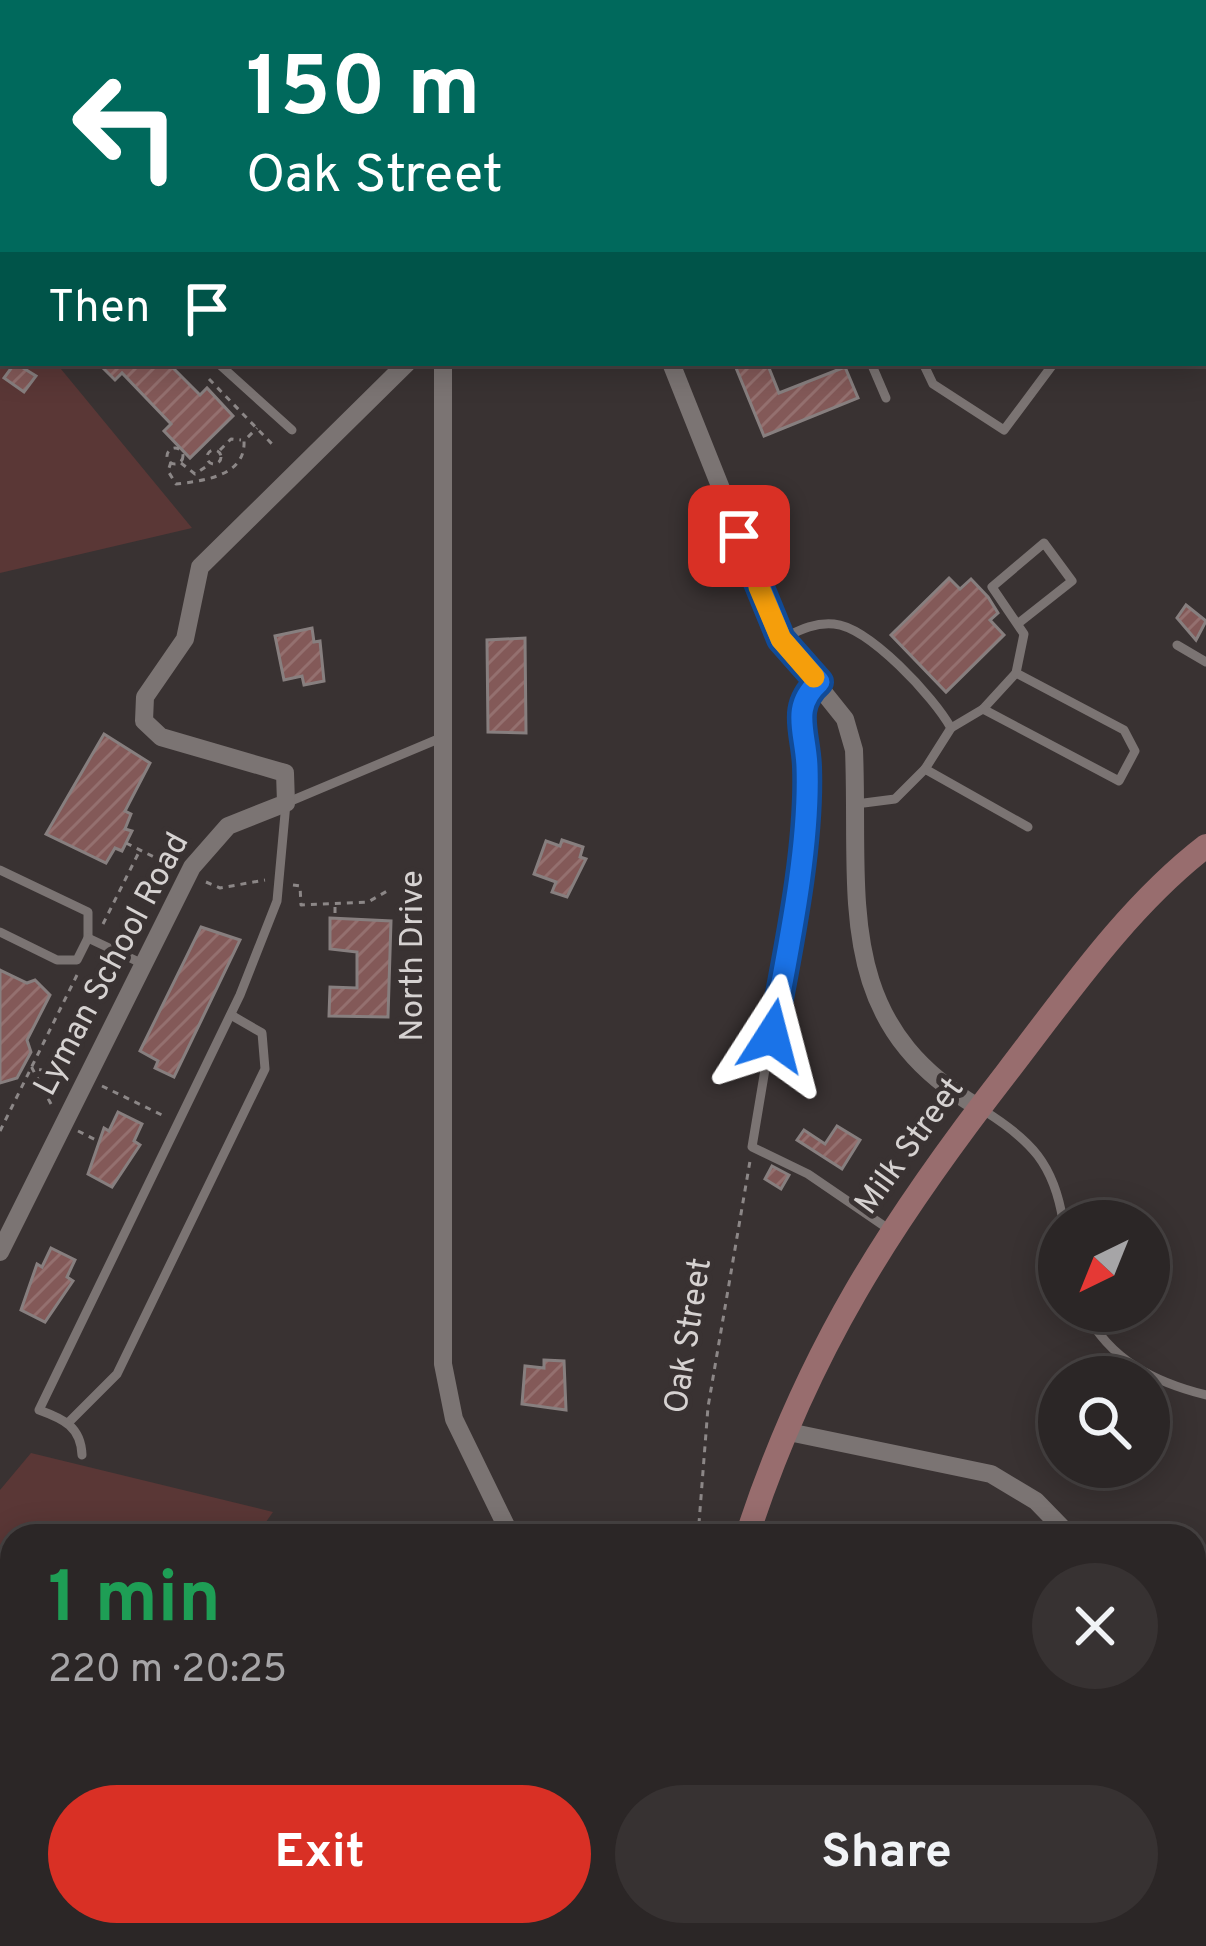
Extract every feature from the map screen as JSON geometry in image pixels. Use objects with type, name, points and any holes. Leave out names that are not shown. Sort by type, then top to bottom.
[{"type":"main road","name":"Milk Street","points":[[751,1524],[784,1431],[832,1325],[890,1230],[978,1107],[1129,921],[1206,846]]},
{"type":"street","points":[[286,803],[286,773],[161,737],[144,721],[145,697],[185,640],[200,567],[404,366]]},
{"type":"street","name":"North Drive","points":[[443,366],[443,1364],[454,1419],[505,1524]]},
{"type":"street","points":[[671,366],[781,639],[845,719],[854,750],[860,944],[874,1001],[908,1055],[978,1107]]},
{"type":"street","name":"Lyman School Road","points":[[0,1252],[8,1217],[188,874],[228,826],[286,803]]},
{"type":"street","points":[[784,1431],[991,1474],[1036,1501],[1058,1524]]},
{"type":"lane","points":[[223,366],[292,430]]},
{"type":"lane","points":[[872,366],[886,398]]},
{"type":"lane","points":[[924,366],[933,384],[1004,430],[1052,366]]},
{"type":"lane","points":[[856,803],[895,799],[925,769],[951,728],[982,709],[1016,673],[1025,646],[1020,622],[992,587],[1044,543],[1072,581],[1020,622]]},
{"type":"lane","points":[[781,639],[812,624],[847,626],[883,652],[951,728]]},
{"type":"lane","points":[[1177,645],[1206,662]]},
{"type":"lane","points":[[982,709],[1119,782],[1135,751],[1124,730],[1016,673]]},
{"type":"lane","points":[[819,682],[801,698],[806,825],[752,1147],[808,1174],[890,1230]]},
{"type":"lane","points":[[82,1455],[81,1439],[69,1422],[40,1410],[232,1015],[277,901],[286,803],[443,737]]},
{"type":"lane","points":[[925,769],[1028,827]]},
{"type":"lane","points":[[0,870],[88,912],[91,940],[77,960],[57,960],[0,932]]},
{"type":"lane","points":[[91,940],[143,964]]},
{"type":"lane","points":[[69,1422],[117,1374],[265,1069],[262,1033],[232,1015]]},
{"type":"lane","points":[[978,1107],[1045,1159],[1060,1200]]},
{"type":"lane","points":[[1098,1332],[1129,1364],[1206,1395]]},
{"type":"path","points":[[209,379],[272,444]]},
{"type":"path","points":[[180,462],[183,454],[176,448],[168,454],[168,471],[176,484],[219,476],[243,459],[244,441],[257,428]]},
{"type":"path","points":[[211,463],[208,453],[219,452],[231,439],[244,441]]},
{"type":"path","points":[[170,462],[180,462],[195,474],[219,461],[219,452]]},
{"type":"path","points":[[126,844],[220,888],[260,879],[300,886],[302,905],[368,902],[389,890]]},
{"type":"path","points":[[0,1131],[91,940],[140,850]]},
{"type":"path","points":[[335,905],[335,918]]},
{"type":"path","name":"Oak Street","points":[[699,1524],[708,1406],[752,1147]]},
{"type":"shaded area","points":[[0,366],[58,366],[192,528],[0,573]]},
{"type":"shaded area","points":[[31,1453],[273,1512],[264,1524],[0,1524],[0,1490]]},
{"type":"building","points":[[13,366],[36,376],[24,392],[4,378]]},
{"type":"building","points":[[101,366],[171,366],[200,395],[207,388],[233,416],[190,458],[164,431],[171,424],[122,373],[115,380]]},
{"type":"building","points":[[735,366],[768,366],[779,393],[845,367],[858,398],[764,436]]},
{"type":"building","points":[[949,578],[960,589],[971,579],[998,613],[990,620],[1004,635],[946,692],[891,635]]},
{"type":"building","points":[[1186,605],[1206,621],[1196,640],[1177,618]]},
{"type":"building","points":[[312,628],[314,642],[320,641],[324,681],[304,685],[302,676],[284,680],[275,636]]},
{"type":"building","points":[[525,638],[526,733],[488,732],[487,640]]},
{"type":"building","points":[[104,734],[150,763],[125,811],[131,814],[125,829],[132,831],[122,851],[115,848],[106,863],[46,834]]},
{"type":"building","points":[[562,840],[583,847],[580,857],[586,859],[567,897],[552,892],[556,882],[534,874],[546,841],[560,846]]},
{"type":"building","points":[[330,918],[391,921],[388,1017],[329,1016],[330,987],[357,988],[357,952],[330,949]]},
{"type":"building","points":[[201,927],[240,940],[174,1077],[155,1068],[158,1061],[140,1051]]},
{"type":"building","points":[[0,970],[27,983],[35,980],[50,995],[27,1040],[31,1052],[17,1078],[0,1083]]},
{"type":"building","points":[[118,1112],[142,1124],[134,1141],[140,1145],[112,1187],[88,1174],[104,1128],[109,1131]]},
{"type":"building","points":[[837,1126],[860,1140],[842,1169],[797,1140],[804,1130],[825,1144]]},
{"type":"building","points":[[772,1166],[789,1175],[781,1189],[765,1179]]},
{"type":"building","points":[[51,1248],[75,1260],[67,1277],[73,1281],[45,1322],[21,1310],[37,1264],[42,1267]]},
{"type":"building","points":[[544,1360],[564,1361],[566,1410],[522,1404],[525,1366],[544,1368]]},
{"type":"slow traffic","points":[[759,587],[781,639],[814,677]]},
{"type":"route","points":[[739,536],[781,639],[819,682],[801,698],[799,713],[806,750],[806,825],[772,1036]]}]
